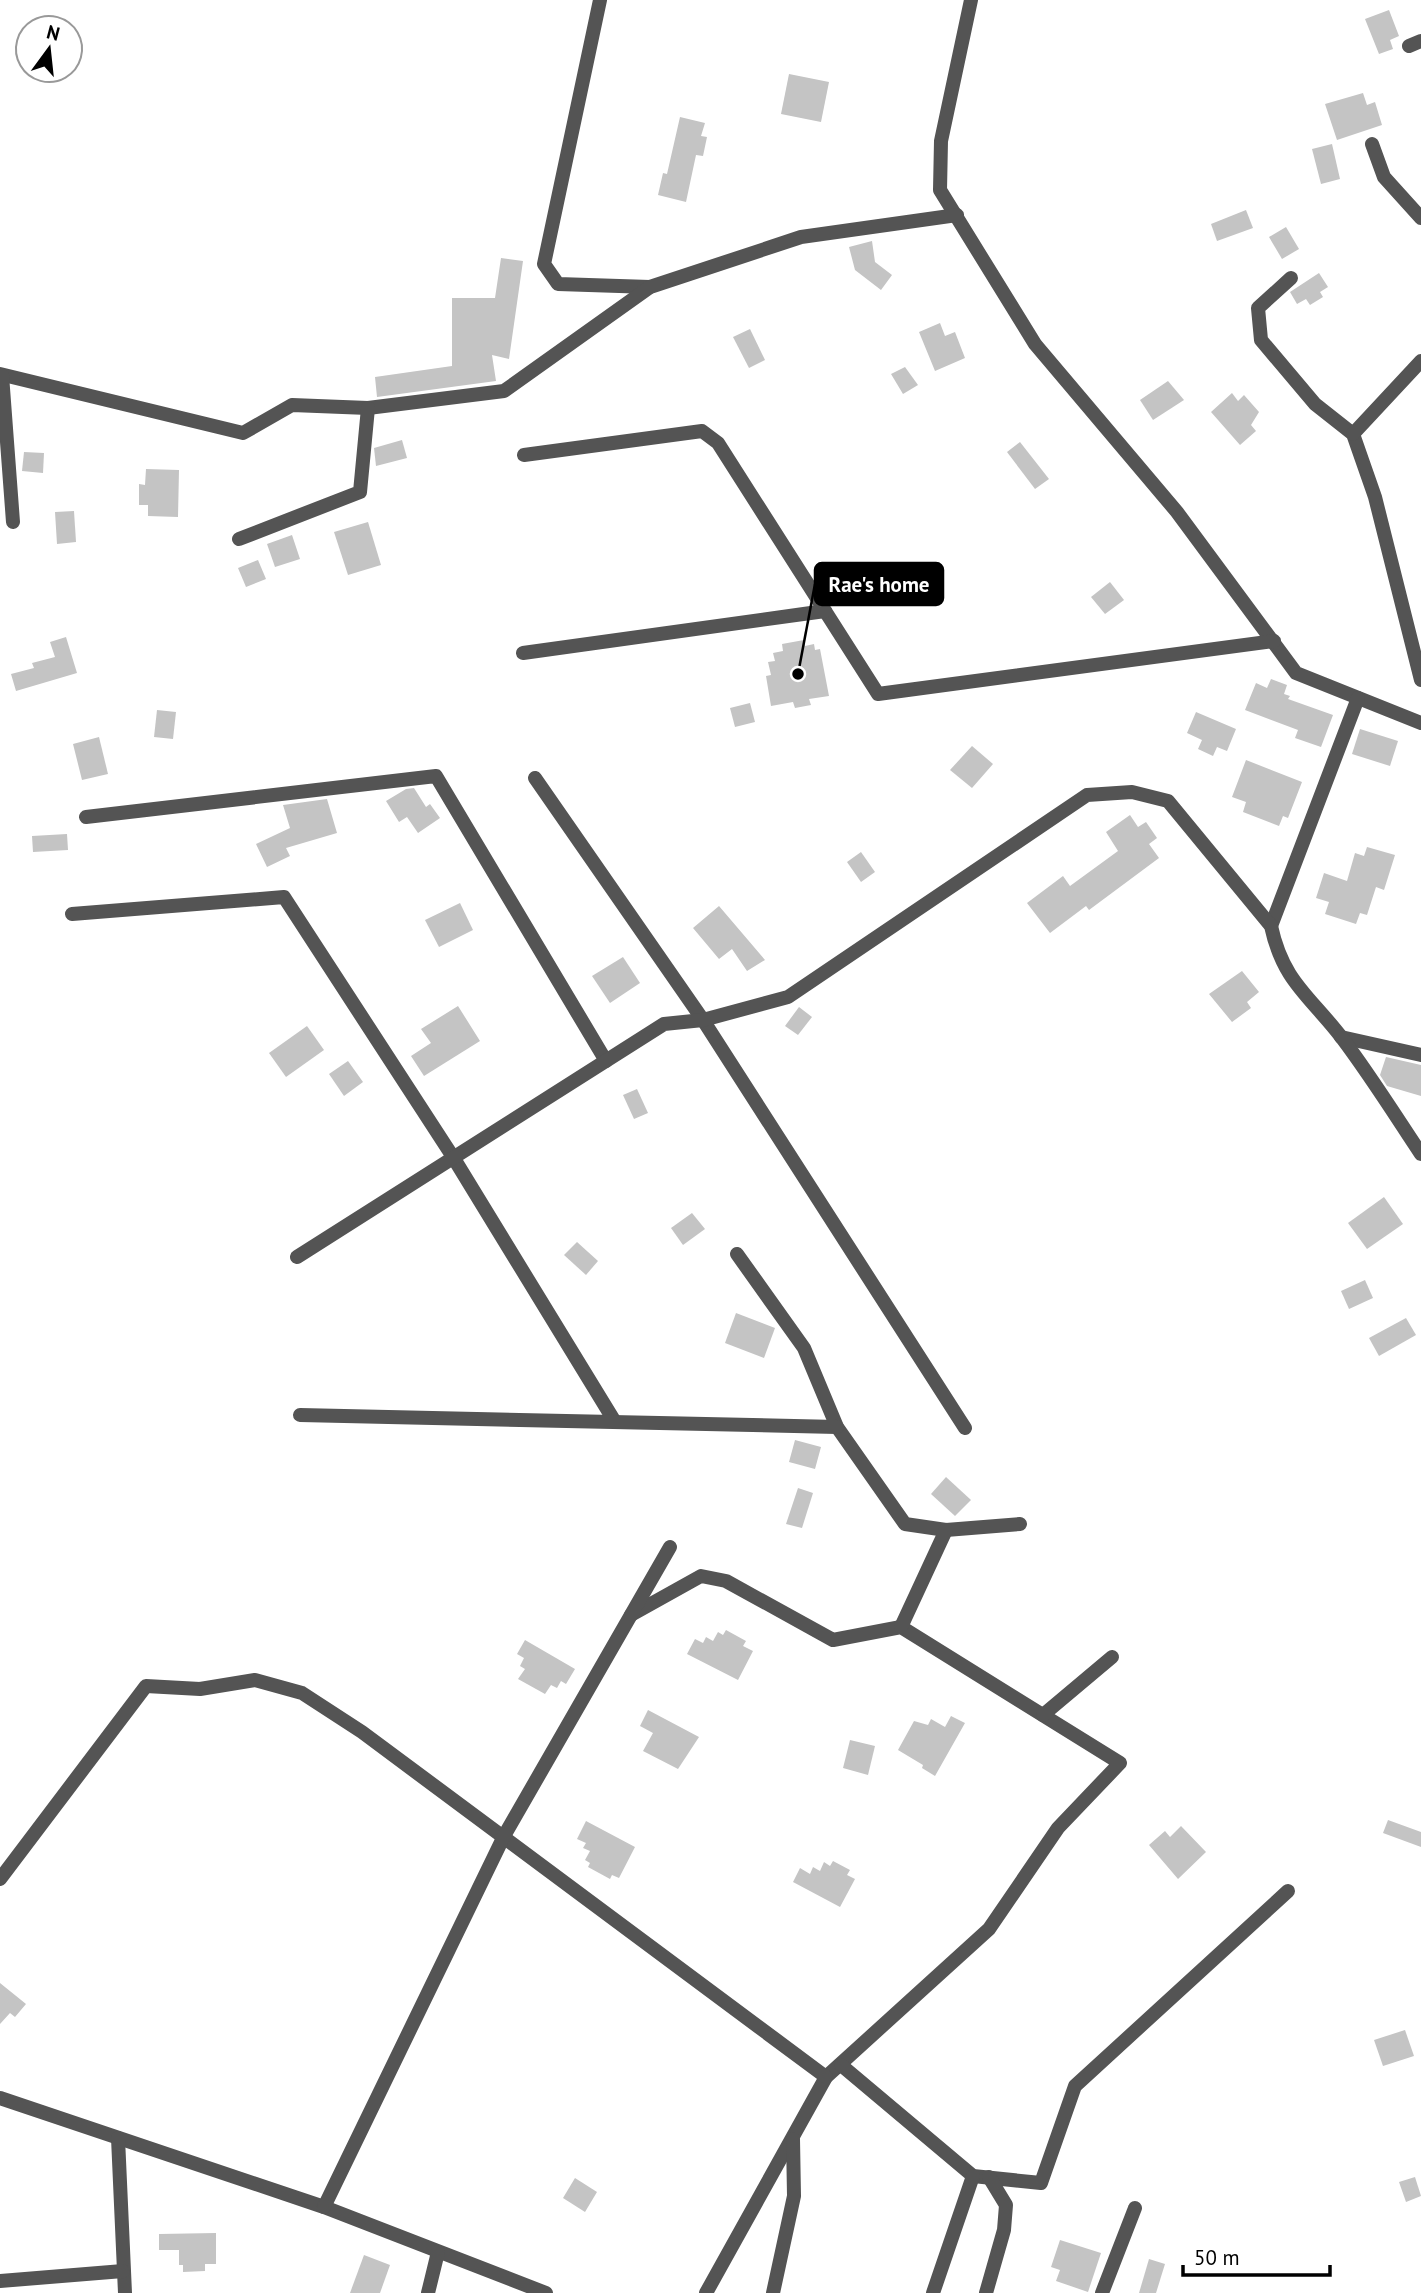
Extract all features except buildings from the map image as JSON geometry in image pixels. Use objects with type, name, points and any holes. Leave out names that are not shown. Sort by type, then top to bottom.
[{"type":"street","points":[[600,0],[544,264],[558,284],[650,286]]},
{"type":"street","points":[[971,0],[941,141],[940,190],[1035,344],[1177,512],[1296,673],[1421,723]]},
{"type":"street","points":[[1372,144],[1384,177],[1421,218]]},
{"type":"street","points":[[13,522],[1,375],[243,433],[292,405],[368,408],[504,391],[650,286],[801,237],[957,215]]},
{"type":"street","points":[[1291,278],[1258,308],[1261,340],[1315,404],[1353,434],[1375,496],[1421,680]]},
{"type":"street","points":[[1353,434],[1421,361]]},
{"type":"street","points":[[239,540],[360,492],[368,408]]},
{"type":"street","points":[[524,455],[702,431],[718,443],[878,694],[1274,641]]},
{"type":"street","points":[[523,653],[825,611]]},
{"type":"street","points":[[1271,926],[1357,698]]},
{"type":"street","points":[[86,817],[436,776],[606,1061]]},
{"type":"street","points":[[535,778],[703,1020],[965,1428]]},
{"type":"street","points":[[297,1257],[664,1024],[703,1020],[788,997],[1087,795],[1132,792],[1168,800],[1271,926],[1276,951],[1296,987],[1341,1037],[1421,1154]]},
{"type":"street","points":[[72,914],[284,897],[453,1157],[615,1422]]},
{"type":"street","points":[[1341,1037],[1421,1055]]},
{"type":"street","points":[[737,1254],[804,1348],[837,1427],[905,1524],[946,1530],[1020,1524]]},
{"type":"street","points":[[300,1415],[837,1427]]},
{"type":"street","points":[[901,1627],[946,1530]]},
{"type":"street","points":[[324,2207],[504,1836],[670,1547]]},
{"type":"street","points":[[631,1615],[701,1576],[726,1581],[833,1640],[901,1627],[1120,1763],[1058,1828],[989,1929],[826,2077],[706,2293]]},
{"type":"street","points":[[1043,1715],[1112,1657]]},
{"type":"street","points":[[0,1879],[146,1686],[200,1689],[256,1680],[302,1693],[362,1732],[826,2077]]},
{"type":"street","points":[[841,2064],[973,2176],[1041,2183],[1075,2086],[1288,1891]]},
{"type":"street","points":[[0,2098],[324,2207],[546,2293]]},
{"type":"street","points":[[773,2293],[794,2196],[793,2136]]},
{"type":"street","points":[[118,2138],[125,2293]]},
{"type":"street","points":[[933,2293],[973,2176]]},
{"type":"street","points":[[986,2293],[1004,2230],[1006,2205],[989,2177]]},
{"type":"street","points":[[1102,2293],[1135,2208],[1133,2213]]},
{"type":"street","points":[[428,2293],[438,2252]]},
{"type":"street","points":[[0,2281],[123,2270]]},
{"type":"place","name":"Rae's home","points":[[798,674]]}]
